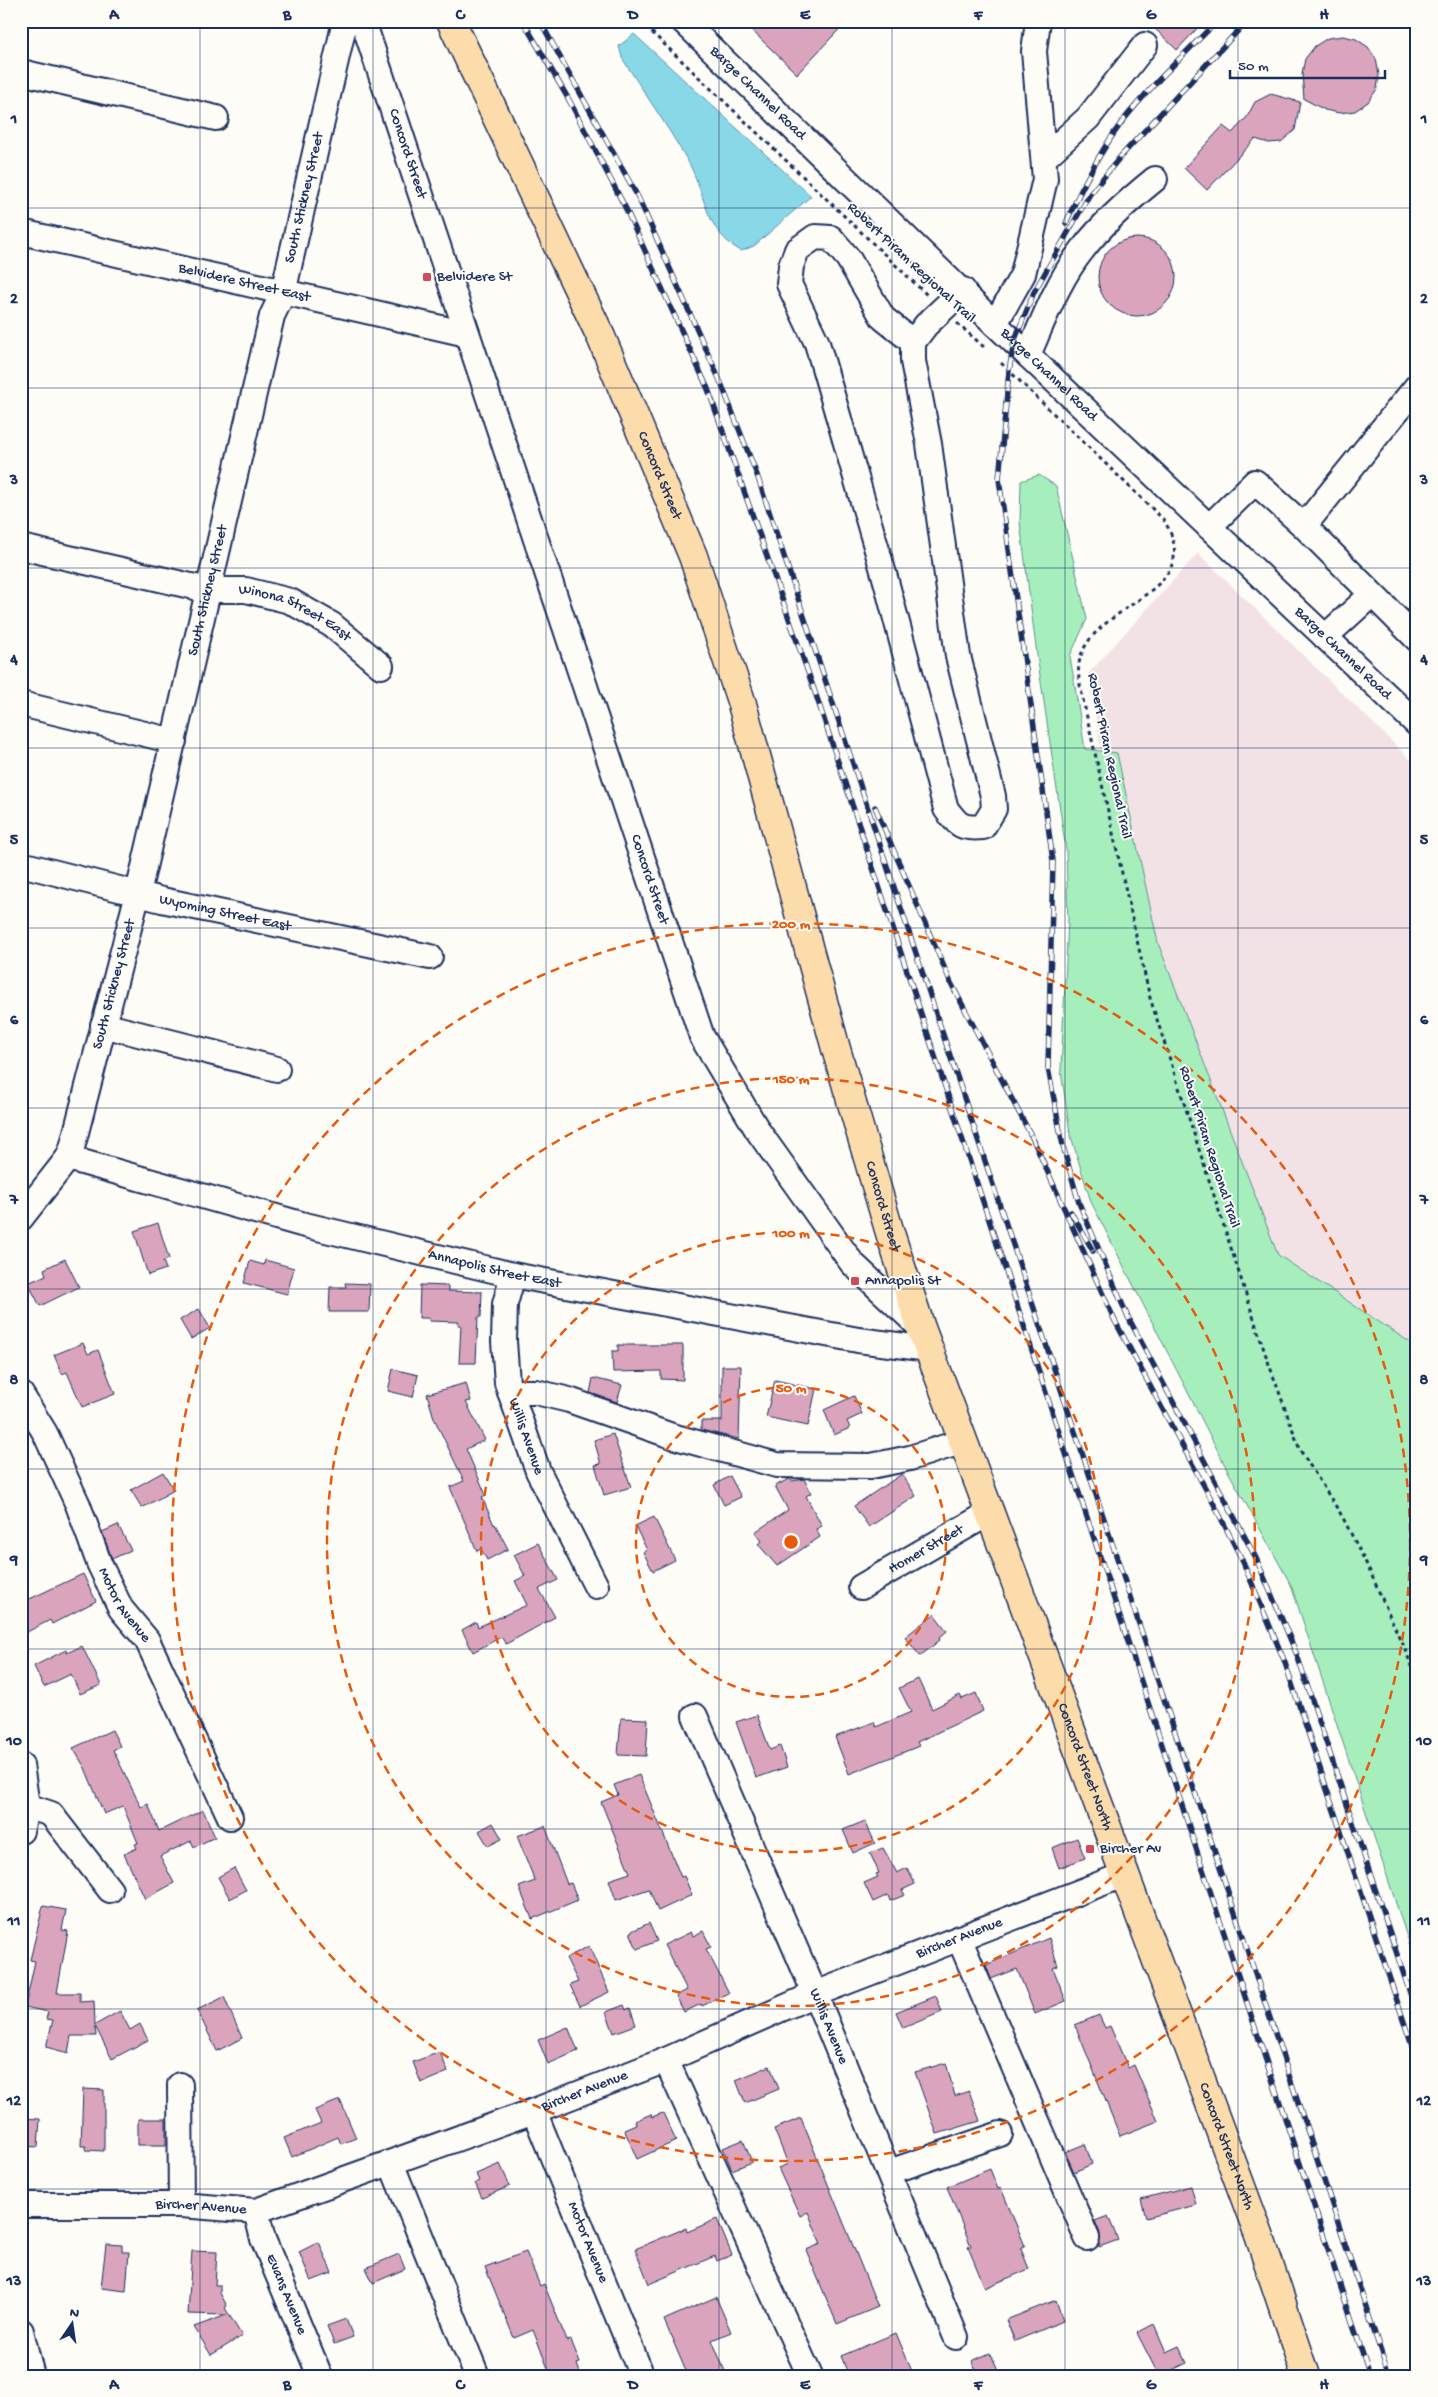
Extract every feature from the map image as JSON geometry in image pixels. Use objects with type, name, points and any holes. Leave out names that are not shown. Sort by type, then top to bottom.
[{"type":"main road","name":"Concord Street","points":[[451,21],[601,337],[693,556],[742,704],[836,1049],[890,1234],[925,1339]]},
{"type":"main road","name":"Concord Street North","points":[[925,1339],[1259,2235],[1306,2376]]},
{"type":"street","name":"South Stickney Street","points":[[68,1158],[138,893],[272,316],[283,293],[345,21]]},
{"type":"street","name":"Concord Street","points":[[363,21],[702,1037],[758,1132],[852,1263],[925,1339]]},
{"type":"street","name":"Barge Channel Road","points":[[683,21],[963,290],[1028,356],[1417,724]]},
{"type":"street","points":[[995,324],[1023,274],[1045,179],[1034,51],[1038,21]]},
{"type":"street","points":[[1044,158],[1088,118],[1145,45]]},
{"type":"street","points":[[21,72],[216,118]]},
{"type":"street","points":[[1028,356],[1054,296],[1082,249],[1127,202],[1155,179]]},
{"type":"street","name":"Belvidere Street East","points":[[21,232],[467,334]]},
{"type":"street","points":[[913,342],[884,318],[848,258],[831,238],[815,237],[797,250],[791,266],[790,284],[819,352],[886,581],[946,809],[958,825],[970,828],[983,827],[994,809],[993,796],[958,656],[929,444],[913,361],[913,342],[963,290]]},
{"type":"street","points":[[1304,526],[1417,386]]},
{"type":"street","points":[[1209,527],[1256,482],[1304,526],[1417,639]]},
{"type":"street","name":"Winona Street East","points":[[21,547],[208,590],[246,590],[290,601],[332,625],[380,666]]},
{"type":"street","points":[[1325,637],[1371,595]]},
{"type":"street","points":[[21,704],[174,741]]},
{"type":"street","name":"Wyoming Street East","points":[[21,864],[138,893],[430,957]]},
{"type":"street","points":[[103,1025],[277,1069]]},
{"type":"street","name":"Annapolis Street East","points":[[68,1158],[301,1224],[513,1275],[858,1340],[925,1339]]},
{"type":"street","points":[[21,1218],[68,1158]]},
{"type":"street","name":"Willis Avenue","points":[[513,1275],[505,1304],[504,1341],[510,1392],[538,1472],[596,1586]]},
{"type":"street","points":[[510,1392],[536,1392],[569,1400],[672,1436],[776,1465],[871,1466],[910,1458],[964,1440]]},
{"type":"street","name":"Motor Avenue","points":[[21,1394],[45,1433],[78,1505],[99,1563],[121,1609],[147,1640],[230,1817]]},
{"type":"street","name":"Homer Street","points":[[861,1587],[991,1512]]},
{"type":"street","name":"Willis Avenue","points":[[695,1716],[815,1994],[956,2337]]},
{"type":"street","points":[[21,1765],[27,1806],[21,1831]]},
{"type":"street","points":[[27,1806],[51,1814],[110,1890]]},
{"type":"street","name":"Bircher Avenue","points":[[21,2205],[181,2205],[256,2210],[391,2163],[666,2060],[815,1994],[1126,1874]]},
{"type":"street","points":[[959,1938],[1087,2238]]},
{"type":"street","points":[[666,2060],[810,2376]]},
{"type":"street","points":[[180,2084],[181,2205]]},
{"type":"street","name":"Motor Avenue","points":[[534,2110],[642,2376]]},
{"type":"street","points":[[889,2172],[1000,2134]]},
{"type":"street","points":[[391,2163],[477,2376]]},
{"type":"street","name":"Evans Avenue","points":[[256,2210],[264,2239],[320,2376]]},
{"type":"street","points":[[21,2332],[32,2376]]},
{"type":"path","name":"Robert Piram Regional Trail","points":[[640,21],[986,349]]},
{"type":"path","name":"Robert Piram Regional Trail","points":[[999,361],[1163,519],[1175,539],[1175,555],[1167,575],[1148,593],[1108,621],[1087,642],[1080,659],[1079,679],[1084,704],[1150,998],[1265,1353],[1300,1450],[1342,1516],[1368,1567],[1417,1677]]},
{"type":"shaded area","points":[[1198,553],[1417,766],[1417,1347],[1278,1255],[1158,943],[1117,754],[1101,751],[1089,673]]},
{"type":"green space","points":[[1039,475],[1056,486],[1087,619],[1070,656],[1085,749],[1117,753],[1158,943],[1278,1255],[1417,1347],[1417,1967],[1291,1585],[1228,1471],[1091,1202],[1070,1133],[1061,1071],[1068,919],[1066,850],[1037,655],[1020,522],[1021,481]]},
{"type":"water","points":[[634,34],[811,196],[754,246],[741,251],[728,242],[712,221],[693,171],[686,158],[622,58],[619,46]]},
{"type":"building","points":[[742,21],[847,21],[797,74]]},
{"type":"building","points":[[1147,21],[1204,21],[1177,50]]},
{"type":"building","points":[[1343,36],[1356,39],[1368,47],[1376,59],[1379,75],[1377,89],[1368,102],[1355,111],[1339,113],[1325,110],[1304,99],[1302,73],[1305,59],[1315,46],[1328,38]]},
{"type":"building","points":[[1271,94],[1300,102],[1295,130],[1281,142],[1269,143],[1255,139],[1207,190],[1184,168],[1223,126],[1232,133],[1247,117],[1255,102]]},
{"type":"building","points":[[1137,238],[1152,241],[1164,250],[1173,262],[1176,277],[1173,292],[1164,304],[1152,313],[1137,316],[1122,313],[1110,304],[1101,292],[1098,277],[1101,262],[1110,250],[1122,241]]},
{"type":"building","points":[[158,1223],[169,1259],[163,1261],[166,1269],[148,1275],[134,1231]]},
{"type":"building","points":[[65,1259],[79,1287],[40,1306],[28,1283],[46,1275],[44,1269]]},
{"type":"building","points":[[265,1260],[294,1268],[287,1294],[244,1283],[250,1261],[264,1265]]},
{"type":"building","points":[[345,1283],[370,1284],[369,1312],[329,1312],[330,1287],[346,1287]]},
{"type":"building","points":[[420,1285],[448,1286],[448,1291],[482,1292],[481,1317],[478,1317],[476,1363],[459,1363],[461,1325],[458,1325],[459,1322],[429,1321],[429,1318],[419,1318]]},
{"type":"building","points":[[199,1309],[210,1328],[191,1339],[180,1320]]},
{"type":"building","points":[[83,1343],[88,1354],[98,1350],[115,1394],[82,1407],[67,1372],[62,1374],[54,1355]]},
{"type":"building","points":[[618,1345],[683,1345],[683,1380],[661,1379],[661,1371],[613,1372],[612,1351],[618,1351]]},
{"type":"building","points":[[722,1366],[741,1366],[739,1439],[701,1430],[701,1421],[722,1421]]},
{"type":"building","points":[[393,1369],[418,1375],[413,1397],[388,1391]]},
{"type":"building","points":[[593,1378],[622,1385],[617,1402],[590,1393]]},
{"type":"building","points":[[775,1380],[816,1389],[808,1426],[766,1417]]},
{"type":"building","points":[[466,1383],[471,1401],[466,1402],[485,1440],[466,1449],[486,1495],[482,1497],[494,1525],[508,1549],[487,1560],[481,1549],[477,1551],[450,1487],[464,1481],[434,1418],[427,1394]]},
{"type":"building","points":[[854,1396],[862,1414],[847,1421],[850,1428],[834,1435],[824,1410]]},
{"type":"building","points":[[613,1434],[631,1487],[604,1495],[595,1465],[601,1464],[594,1440]]},
{"type":"building","points":[[163,1472],[174,1490],[142,1508],[131,1490]]},
{"type":"building","points":[[902,1474],[916,1496],[869,1527],[854,1506]]},
{"type":"building","points":[[730,1476],[741,1497],[724,1505],[714,1485]]},
{"type":"building","points":[[789,1479],[792,1481],[804,1479],[811,1493],[806,1496],[822,1526],[816,1529],[820,1537],[777,1566],[758,1544],[762,1541],[755,1532],[788,1510],[775,1486]]},
{"type":"building","points":[[654,1517],[675,1560],[653,1571],[643,1552],[647,1550],[635,1526]]},
{"type":"building","points":[[118,1525],[131,1550],[112,1559],[102,1532]]},
{"type":"building","points":[[538,1543],[558,1580],[539,1589],[555,1617],[506,1644],[501,1637],[473,1652],[462,1630],[476,1622],[478,1627],[527,1605],[515,1581],[525,1576],[514,1555]]},
{"type":"building","points":[[83,1574],[96,1601],[52,1624],[50,1620],[27,1632],[21,1621],[21,1603]]},
{"type":"building","points":[[934,1614],[947,1631],[939,1638],[940,1640],[920,1656],[905,1637]]},
{"type":"building","points":[[82,1646],[101,1685],[80,1694],[71,1674],[44,1687],[34,1666],[66,1650],[67,1653]]},
{"type":"building","points":[[918,1679],[932,1709],[960,1695],[962,1699],[976,1693],[983,1711],[917,1742],[919,1746],[849,1774],[835,1737],[874,1722],[876,1727],[911,1712],[899,1688]]},
{"type":"building","points":[[757,1715],[770,1750],[780,1746],[787,1767],[756,1778],[736,1722]]},
{"type":"building","points":[[621,1718],[648,1719],[646,1756],[618,1755]]},
{"type":"building","points":[[112,1730],[120,1746],[113,1750],[141,1807],[148,1804],[159,1831],[203,1810],[215,1837],[194,1847],[191,1841],[160,1856],[174,1883],[145,1899],[124,1854],[137,1848],[135,1844],[138,1843],[123,1806],[104,1814],[85,1768],[73,1748]]},
{"type":"building","points":[[639,1775],[681,1877],[684,1876],[692,1895],[658,1911],[649,1889],[616,1900],[609,1880],[630,1873],[601,1802],[618,1795],[614,1785]]},
{"type":"building","points":[[865,1821],[875,1843],[853,1853],[843,1830]]},
{"type":"building","points":[[493,1823],[502,1839],[488,1846],[479,1831]]},
{"type":"building","points":[[545,1826],[567,1884],[571,1883],[578,1900],[532,1919],[519,1887],[535,1881],[517,1836]]},
{"type":"building","points":[[1077,1838],[1085,1858],[1059,1868],[1052,1848]]},
{"type":"building","points":[[883,1848],[897,1873],[907,1868],[915,1884],[902,1890],[905,1895],[890,1901],[888,1895],[873,1902],[864,1883],[878,1877],[876,1874],[879,1873],[870,1853]]},
{"type":"building","points":[[234,1868],[246,1890],[230,1899],[218,1877]]},
{"type":"building","points":[[43,1906],[66,1910],[62,1930],[68,1931],[57,1993],[80,1993],[80,2002],[94,2001],[95,2025],[120,2011],[130,2030],[140,2024],[148,2040],[112,2059],[95,2026],[96,2036],[71,2036],[68,2053],[46,2047],[53,2020],[46,2019],[48,2012],[25,2007],[35,1961],[30,1960]]},
{"type":"building","points":[[649,1923],[657,1941],[637,1949],[630,1932]]},
{"type":"building","points":[[703,1931],[711,1947],[706,1949],[729,1993],[684,2012],[676,1996],[687,1990],[664,1945],[691,1932],[693,1936]]},
{"type":"building","points":[[1049,1938],[1058,1966],[1053,1968],[1066,2001],[1035,2014],[1017,1969],[991,1979],[986,1965]]},
{"type":"building","points":[[589,1946],[609,1992],[580,2006],[570,1985],[578,1982],[566,1958]]},
{"type":"building","points":[[936,1996],[942,2012],[903,2028],[896,2012]]},
{"type":"building","points":[[224,1997],[242,2038],[217,2051],[197,2010]]},
{"type":"building","points":[[624,2005],[626,2010],[630,2008],[636,2025],[614,2033],[606,2012]]},
{"type":"building","points":[[1099,2015],[1105,2028],[1110,2026],[1128,2068],[1134,2065],[1158,2121],[1120,2136],[1075,2025]]},
{"type":"building","points":[[568,2027],[578,2051],[548,2064],[538,2040]]},
{"type":"building","points":[[440,2052],[448,2072],[421,2083],[413,2062]]},
{"type":"building","points":[[946,2063],[955,2096],[969,2091],[980,2121],[937,2134],[915,2072]]},
{"type":"building","points":[[770,2066],[779,2089],[745,2103],[736,2080]]},
{"type":"building","points":[[83,2089],[104,2090],[104,2151],[86,2150],[86,2146],[81,2146]]},
{"type":"building","points":[[340,2100],[356,2138],[341,2144],[338,2137],[292,2157],[284,2138],[321,2123],[315,2110]]},
{"type":"building","points":[[663,2113],[676,2141],[637,2159],[624,2129],[636,2124],[635,2121],[651,2114],[652,2117]]},
{"type":"building","points":[[21,2118],[40,2119],[38,2147],[21,2146]]},
{"type":"building","points":[[801,2118],[878,2307],[837,2324],[806,2250],[821,2244],[808,2212],[800,2216],[778,2168],[788,2164],[774,2129]]},
{"type":"building","points":[[138,2119],[166,2119],[166,2145],[138,2145]]},
{"type":"building","points":[[743,2140],[752,2162],[732,2170],[723,2148]]},
{"type":"building","points":[[1085,2144],[1092,2164],[1074,2172],[1065,2152]]},
{"type":"building","points":[[500,2164],[510,2186],[482,2198],[475,2183],[479,2181],[476,2174]]},
{"type":"building","points":[[990,2169],[998,2189],[1001,2188],[1025,2246],[1021,2249],[1029,2269],[985,2288],[968,2247],[971,2246],[947,2187]]},
{"type":"building","points":[[1191,2186],[1196,2205],[1146,2218],[1141,2199]]},
{"type":"building","points":[[1108,2216],[1118,2240],[1099,2247],[1100,2233],[1095,2221]]},
{"type":"building","points":[[717,2219],[732,2255],[717,2261],[715,2256],[649,2284],[635,2249],[686,2228],[687,2232]]},
{"type":"building","points":[[319,2242],[332,2273],[311,2281],[299,2252]]},
{"type":"building","points":[[106,2244],[122,2245],[122,2252],[129,2252],[126,2291],[101,2288]]},
{"type":"building","points":[[192,2251],[217,2252],[215,2285],[220,2285],[220,2293],[227,2306],[225,2308],[242,2336],[211,2355],[194,2327],[227,2315],[188,2314]]},
{"type":"building","points":[[526,2252],[540,2286],[544,2284],[567,2341],[571,2340],[580,2363],[577,2364],[581,2376],[551,2376],[533,2330],[514,2338],[485,2267]]},
{"type":"building","points":[[399,2254],[405,2269],[373,2283],[366,2268]]},
{"type":"building","points":[[716,2297],[731,2332],[712,2340],[727,2376],[688,2376],[664,2320]]},
{"type":"building","points":[[1056,2300],[1063,2321],[1015,2341],[1006,2320]]},
{"type":"building","points":[[346,2319],[353,2337],[334,2344],[327,2326]]},
{"type":"building","points":[[1154,2324],[1166,2352],[1179,2346],[1187,2363],[1159,2376],[1137,2333]]},
{"type":"building","points":[[896,2333],[914,2376],[849,2376],[841,2356]]},
{"type":"building","points":[[990,2353],[998,2371],[987,2376],[979,2376],[972,2361]]},
{"type":"railway","points":[[523,21],[569,100],[625,207],[708,389],[816,695],[1370,2376]]},
{"type":"railway","points":[[540,21],[638,197],[721,383],[757,475],[1389,2376]]},
{"type":"railway","points":[[1066,223],[1091,171],[1122,122],[1156,83],[1217,21]]},
{"type":"railway","points":[[1247,21],[1121,156],[1090,194],[1034,292],[1014,342],[1009,371],[999,479],[1053,861],[1048,1068],[1063,1146],[1079,1203],[1127,1315],[1256,1558],[1297,1655],[1417,2014]]},
{"type":"railway","points":[[875,807],[951,983],[1034,1141]]},
{"type":"railway","points":[[1031,1135],[1115,1321],[1243,1562],[1284,1660],[1417,2061]]},
{"type":"railway","points":[[1071,1212],[1093,1251]]},
{"type":"place","name":"Belvidere St","points":[[427,277]]},
{"type":"place","name":"Annapolis St","points":[[855,1281]]},
{"type":"place","name":"Bircher Av","points":[[1090,1849]]}]
